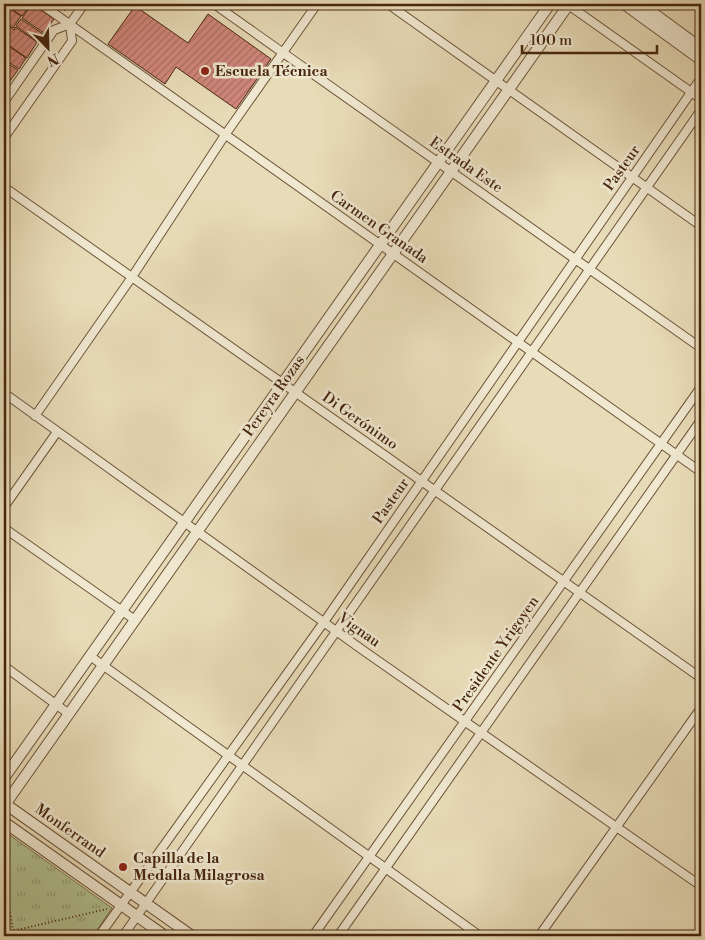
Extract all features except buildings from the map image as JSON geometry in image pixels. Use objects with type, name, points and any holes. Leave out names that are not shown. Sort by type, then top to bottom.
[{"type":"street","name":"Carmen Granada","points":[[41,4],[701,472]]},
{"type":"street","points":[[4,102],[54,30],[70,24],[84,4]]},
{"type":"street","name":"Estrada Este","points":[[214,4],[701,348]]},
{"type":"street","points":[[35,416],[132,277],[225,135],[317,4]]},
{"type":"street","points":[[388,4],[701,226]]},
{"type":"street","name":"Pereyra Rozas","points":[[4,778],[550,4]]},
{"type":"street","points":[[568,4],[701,99]]},
{"type":"street","name":"Pereyra Rozas","points":[[4,804],[568,4]]},
{"type":"street","points":[[624,4],[701,60]]},
{"type":"street","points":[[641,4],[701,48]]},
{"type":"street","points":[[4,138],[72,41],[70,24]]},
{"type":"street","name":"Pasteur","points":[[99,936],[116,906],[130,892],[324,622],[701,78]]},
{"type":"street","name":"Pasteur","points":[[123,936],[701,110]]},
{"type":"street","name":"Di Gerónimo","points":[[4,187],[701,678]]},
{"type":"street","name":"Presidente Yrigoyen","points":[[313,936],[701,387]]},
{"type":"street","name":"Vignau","points":[[4,393],[337,632],[701,886]]},
{"type":"street","points":[[338,936],[701,420]]},
{"type":"street","points":[[4,506],[58,432]]},
{"type":"street","points":[[4,528],[134,620]]},
{"type":"street","points":[[90,656],[480,936]]},
{"type":"street","points":[[4,666],[69,714]]},
{"type":"street","points":[[539,936],[701,708]]},
{"type":"street","name":"Monferrand","points":[[4,804],[192,936]]},
{"type":"street","name":"Monferrand","points":[[4,822],[116,906],[137,916],[165,936]]},
{"type":"path","points":[[58,7],[63,10],[68,9],[72,4]]},
{"type":"path","points":[[4,878],[14,936]]},
{"type":"path","points":[[4,933],[116,906]]},
{"type":"green space","points":[[4,831],[112,908],[93,936],[4,936]]},
{"type":"place","name":"Escuela Técnica","points":[[205,71]]},
{"type":"place","name":"Capilla de la Medalla Milagrosa","points":[[123,867]]}]
